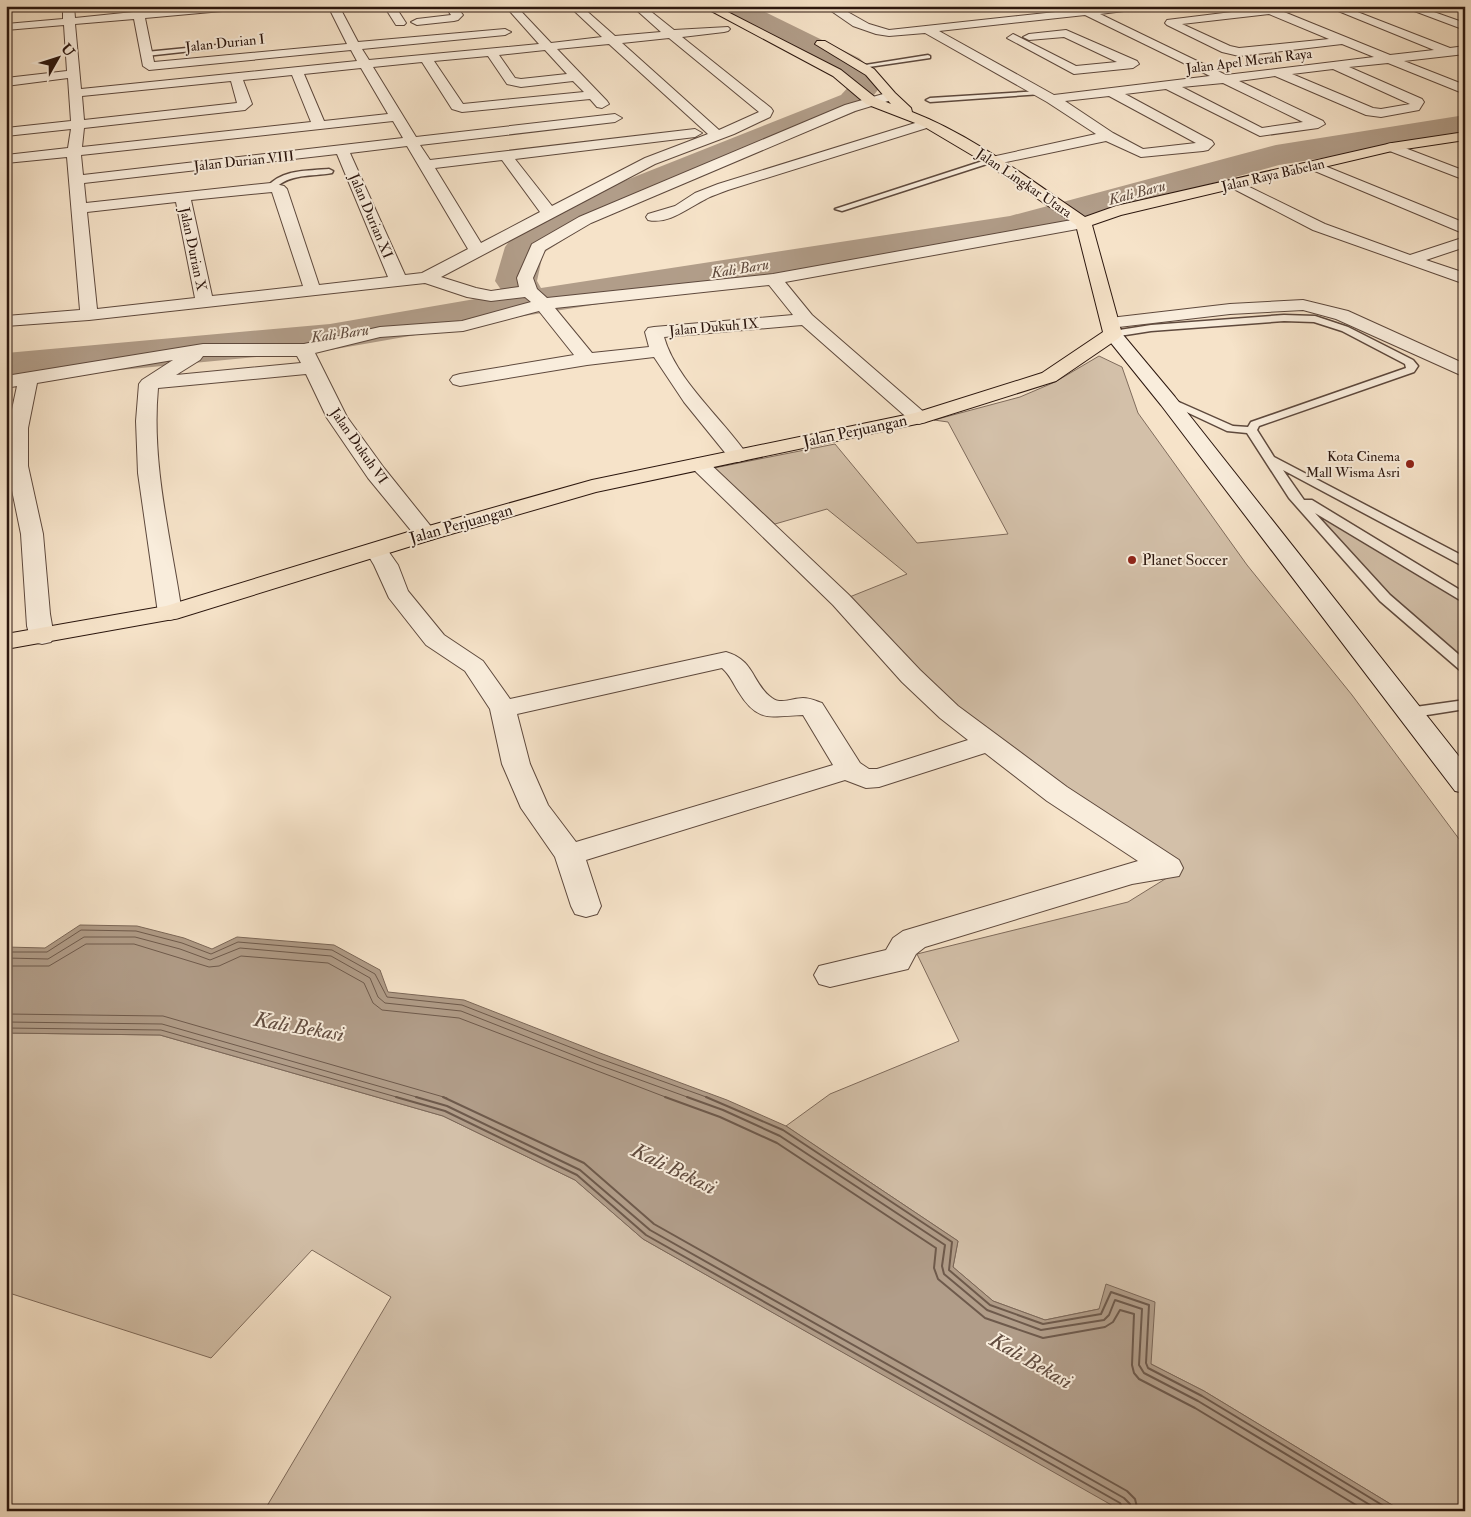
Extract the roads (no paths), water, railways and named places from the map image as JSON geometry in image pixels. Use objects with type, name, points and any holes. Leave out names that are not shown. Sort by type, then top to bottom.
[{"type":"main road","name":"Jalan Lingkar Utara","points":[[707,6],[826,67],[851,83],[869,100],[922,121],[992,160],[1082,222],[1112,328]]},
{"type":"main road","name":"Jalan Lingkar Utara","points":[[810,38],[862,66],[870,72],[890,96],[922,121]]},
{"type":"main road","name":"Jalan Raya Babelan","points":[[1082,222],[1116,211],[1392,147],[1465,136]]},
{"type":"main road","name":"Jalan Perjuangan","points":[[6,642],[170,613],[426,534],[592,486],[920,418],[1049,377],[1112,328]]},
{"type":"street","points":[[68,6],[78,125],[74,152],[89,315]]},
{"type":"street","points":[[6,27],[69,22],[138,11],[244,6]]},
{"type":"street","points":[[333,6],[350,28],[354,46],[477,250]]},
{"type":"street","points":[[389,6],[395,24],[454,18],[457,15],[450,6]]},
{"type":"street","points":[[510,6],[636,139]]},
{"type":"street","points":[[574,6],[721,131]]},
{"type":"street","points":[[6,322],[89,315],[426,278],[650,161],[765,114],[766,111],[637,6]]},
{"type":"street","points":[[829,6],[850,20],[881,32],[929,30],[1080,9],[1140,6]]},
{"type":"street","points":[[1311,6],[1171,22],[1226,49],[1239,52],[1343,40]]},
{"type":"street","points":[[1331,6],[1465,58]]},
{"type":"street","points":[[1406,6],[1465,28]]},
{"type":"street","points":[[1080,9],[1318,124],[1260,132],[1168,85]]},
{"type":"street","points":[[1424,13],[1448,10]]},
{"type":"street","points":[[138,11],[146,54]]},
{"type":"street","points":[[1271,11],[1465,90]]},
{"type":"street","points":[[850,20],[869,18]]},
{"type":"street","points":[[1277,28],[1305,25]]},
{"type":"street","points":[[1404,34],[1465,28]]},
{"type":"street","points":[[354,46],[531,29]]},
{"type":"street","points":[[75,93],[724,29]]},
{"type":"street","points":[[929,30],[1052,99],[1108,136],[1141,153],[1203,147],[1207,144],[1110,92]]},
{"type":"street","points":[[1131,64],[1066,33],[1008,39],[1074,70],[1153,62],[1184,58]]},
{"type":"street","points":[[1203,37],[1221,34]]},
{"type":"street","points":[[958,45],[976,43]]},
{"type":"street","name":"Jalan Durian I","points":[[146,54],[149,66],[354,46]]},
{"type":"street","name":"Jalan Apel Merah Raya","points":[[1052,99],[1465,50]]},
{"type":"street","points":[[490,52],[510,81],[521,83],[576,77]]},
{"type":"street","points":[[426,59],[457,106],[462,108],[593,95]]},
{"type":"street","points":[[1278,72],[1372,112],[1382,113],[1414,108],[1416,105],[1417,102],[1334,66]]},
{"type":"street","points":[[297,71],[318,125]]},
{"type":"street","points":[[6,82],[73,74]]},
{"type":"street","points":[[6,132],[244,106],[236,78]]},
{"type":"street","points":[[162,85],[169,115]]},
{"type":"street","points":[[587,359],[528,295],[525,278],[538,247],[585,220],[869,100],[890,96]]},
{"type":"street","points":[[6,159],[397,117]]},
{"type":"street","name":"Jalan Durian VIII","points":[[76,180],[615,118]]},
{"type":"street","points":[[654,217],[680,209],[700,196],[730,185],[922,121]]},
{"type":"street","points":[[426,165],[636,139],[721,131]]},
{"type":"street","points":[[992,160],[1108,136]]},
{"type":"street","points":[[1392,147],[1465,176]]},
{"type":"street","name":"Jalan Durian XI","points":[[342,150],[399,282]]},
{"type":"street","points":[[505,155],[549,213]]},
{"type":"street","points":[[1315,166],[1465,229]]},
{"type":"street","points":[[694,174],[730,185]]},
{"type":"street","points":[[1235,184],[1319,227],[1465,279]]},
{"type":"street","points":[[80,208],[271,187],[281,190],[313,291]]},
{"type":"street","name":"Jalan Durian X","points":[[182,196],[205,302]]},
{"type":"street","points":[[426,278],[491,296],[773,279],[969,245],[1082,222]]},
{"type":"street","points":[[1410,260],[1465,242]]},
{"type":"street","points":[[773,279],[806,319],[920,418]]},
{"type":"street","points":[[149,384],[309,359],[380,332],[463,326],[528,295]]},
{"type":"street","points":[[1465,371],[1342,315],[1324,309],[1303,306],[1230,309],[1112,328],[1465,784]]},
{"type":"street","name":"Jalan Dukuh IX","points":[[738,456],[691,398],[659,351],[654,332],[806,319]]},
{"type":"street","points":[[42,637],[38,623],[33,540],[19,476],[16,439],[21,404],[17,381],[203,350],[309,359]]},
{"type":"street","points":[[149,384],[203,350]]},
{"type":"street","points":[[460,380],[587,359],[659,351]]},
{"type":"street","points":[[1442,360],[1465,356]]},
{"type":"street","name":"Jalan Dukuh VI","points":[[309,359],[338,418],[376,474],[426,534]]},
{"type":"street","points":[[149,384],[146,426],[152,499],[170,613]]},
{"type":"street","points":[[699,464],[841,600],[910,676],[949,712],[1057,794],[1168,868],[1131,873],[914,939],[904,946],[897,960],[830,975]]},
{"type":"street","points":[[376,550],[386,565],[397,594],[435,640],[474,666],[503,709],[516,764],[535,808],[569,855],[586,906]]},
{"type":"street","points":[[503,709],[726,660],[734,663],[763,705],[775,711],[804,706],[813,709],[850,769],[866,780],[879,778],[989,742]]},
{"type":"street","points":[[569,855],[850,769]]},
{"type":"lane","points":[[146,54],[217,47]]},
{"type":"lane","points":[[862,66],[928,57]]},
{"type":"lane","points":[[930,100],[1040,93]]},
{"type":"lane","points":[[839,209],[992,160]]},
{"type":"lane","points":[[271,187],[276,182],[285,178],[328,171]]},
{"type":"lane","points":[[1112,328],[1151,328],[1284,318],[1315,319],[1344,329],[1409,362],[1413,366],[1410,370],[1255,424],[1251,430]]},
{"type":"lane","points":[[1168,401],[1231,429],[1251,430]]},
{"type":"lane","points":[[1251,430],[1293,494],[1386,598],[1465,667]]},
{"type":"lane","points":[[1270,459],[1465,562]]},
{"type":"lane","points":[[1293,494],[1465,599]]},
{"type":"lane","points":[[1408,712],[1465,704]]},
{"type":"water","points":[[527,297],[537,305],[380,332],[203,350],[6,365],[6,357],[199,341],[381,321]]},
{"type":"water","name":"Kali Bekasi","points":[[80,925],[137,926],[184,938],[212,949],[237,937],[334,945],[380,970],[388,992],[464,1000],[727,1100],[786,1126],[958,1241],[953,1267],[993,1301],[1045,1320],[1099,1309],[1106,1284],[1155,1302],[1151,1364],[1204,1391],[1402,1511],[1122,1511],[643,1239],[575,1180],[443,1116],[160,1035],[6,1033],[6,947],[45,948]]},
{"type":"waterway","points":[[530,302],[516,281],[525,247],[589,208],[852,102],[869,82],[849,64],[732,6]]},
{"type":"waterway","name":"Kali Baru","points":[[530,302],[1012,227],[1276,155],[1465,125]]},
{"type":"waterway","name":"Kali Baru","points":[[6,367],[330,337],[530,302]]},
{"type":"place","name":"Kota Cinema Mall Wisma Asri","points":[[1410,464]]},
{"type":"place","name":"Planet Soccer","points":[[1132,560]]}]
